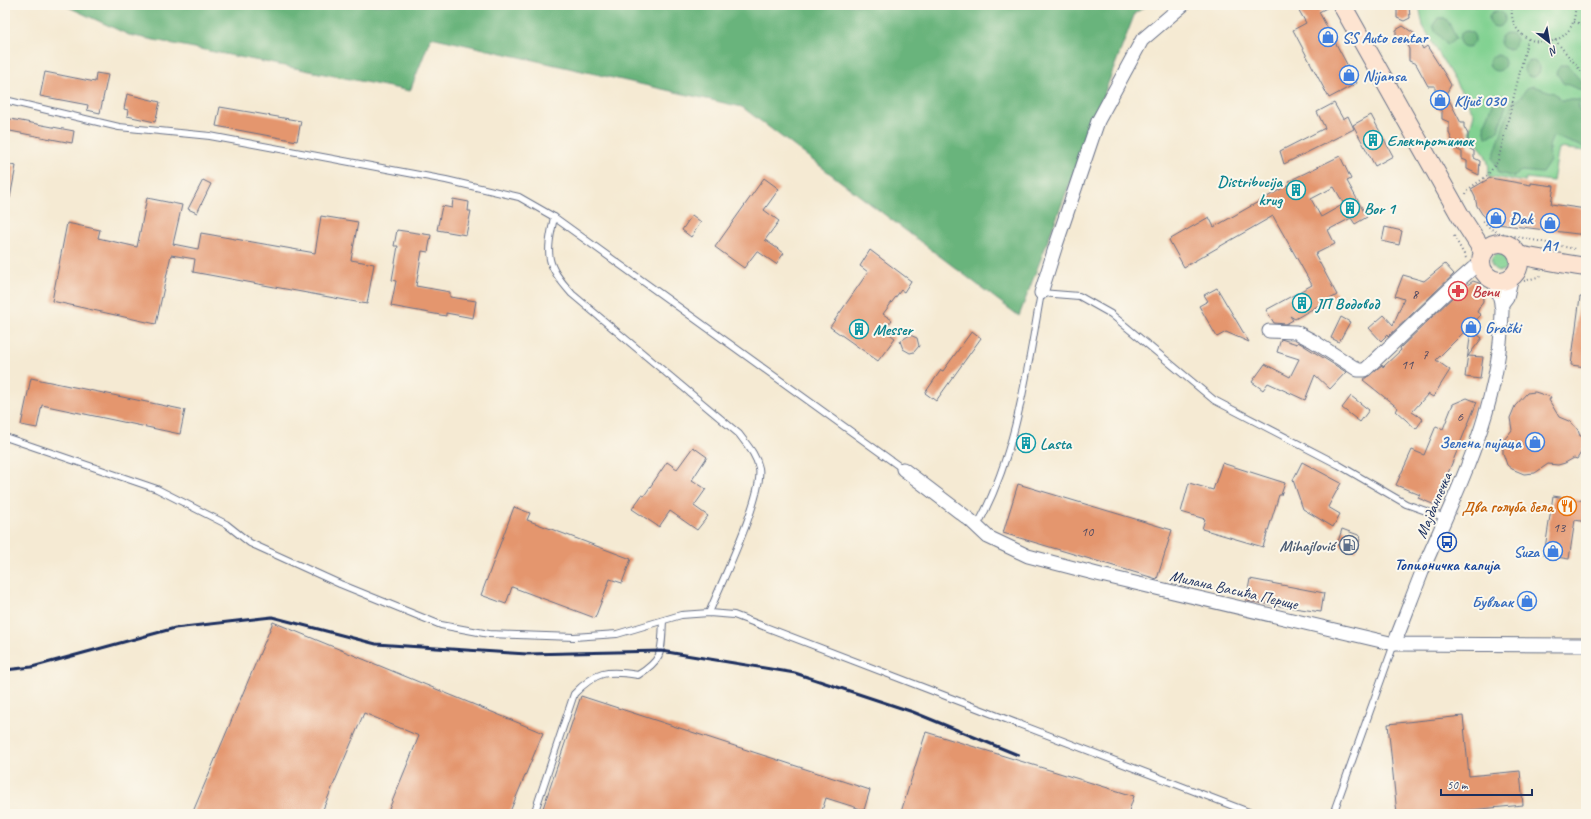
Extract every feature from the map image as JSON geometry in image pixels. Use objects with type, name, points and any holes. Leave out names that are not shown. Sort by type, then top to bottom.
[{"type":"street","points":[[1041,293],[1098,121],[1142,40],[1183,5]]},
{"type":"street","points":[[1342,5],[1474,223],[1479,233],[1485,254],[1486,276],[1511,271],[1544,269],[1553,263],[1586,267]]},
{"type":"street","points":[[1269,331],[1296,332],[1313,340],[1358,370],[1365,370],[1472,269],[1485,254],[1504,243],[1515,249],[1511,271]]},
{"type":"street","name":"Мајданпечка","points":[[1394,644],[1426,563],[1458,493],[1492,394],[1499,349],[1501,305],[1511,271]]},
{"type":"street","name":"Милана Васића Перице","points":[[903,469],[977,526],[988,537],[1028,556],[1101,575],[1394,644],[1586,644]]},
{"type":"lane","points":[[5,100],[118,127],[210,136],[446,180],[519,197],[554,217],[903,469]]},
{"type":"lane","points":[[554,217],[548,246],[550,261],[556,276],[572,294],[739,434],[754,453],[759,469],[758,486],[750,513],[709,612]]},
{"type":"lane","points":[[977,526],[986,510],[1006,460],[1028,364],[1041,293],[1078,296],[1112,314],[1214,400],[1339,465],[1406,504],[1446,518]]},
{"type":"lane","points":[[5,437],[157,489],[226,524],[250,543],[340,584],[441,625],[489,634],[574,637],[617,634],[681,615],[709,612],[734,615],[1254,814]]},
{"type":"lane","points":[[534,814],[574,694],[587,680],[596,675],[619,672],[638,675],[653,665],[661,651],[663,621]]},
{"type":"lane","points":[[1333,814],[1394,644]]},
{"type":"path","points":[[1508,5],[1512,6],[1514,23],[1518,30],[1528,40],[1545,43],[1556,40],[1569,30],[1574,22],[1575,5]]},
{"type":"path","points":[[1574,22],[1586,25]]},
{"type":"path","points":[[1466,197],[1467,190],[1486,176],[1498,161],[1528,40]]},
{"type":"path","points":[[1556,40],[1586,77]]},
{"type":"path","points":[[1474,223],[1500,233],[1578,250]]},
{"type":"green space","points":[[64,5],[1148,5],[1135,13],[1019,316],[742,107],[431,37],[410,91],[129,35]]},
{"type":"green space","points":[[1419,5],[1586,5],[1586,151],[1559,148],[1553,181],[1526,178],[1525,182],[1488,176],[1488,164],[1484,152],[1469,132],[1474,114],[1423,26]]},
{"type":"green space","points":[[1497,11],[1503,13],[1505,19],[1503,25],[1497,27],[1491,25],[1489,19],[1491,13]]},
{"type":"green space","points":[[1438,18],[1445,18],[1456,38],[1447,45],[1435,31],[1433,25]]},
{"type":"green space","points":[[1467,31],[1473,33],[1475,39],[1473,45],[1467,47],[1461,45],[1459,39],[1461,33]]},
{"type":"green space","points":[[1508,33],[1514,35],[1516,41],[1514,47],[1508,49],[1502,47],[1500,41],[1502,35]]},
{"type":"green space","points":[[1497,55],[1503,57],[1505,63],[1503,69],[1497,71],[1491,69],[1489,63],[1491,57]]},
{"type":"green space","points":[[1532,61],[1538,63],[1540,69],[1538,75],[1532,77],[1526,75],[1524,69],[1526,63]]},
{"type":"green space","points":[[1561,65],[1567,65],[1586,87],[1586,92],[1563,83],[1556,72]]},
{"type":"green space","points":[[1533,86],[1554,93],[1562,100],[1580,100],[1578,108],[1586,119],[1586,148],[1553,136],[1549,146],[1550,161],[1542,173],[1521,171],[1514,177],[1499,173],[1493,158],[1511,103],[1519,99],[1527,88]]},
{"type":"green space","points":[[1502,100],[1506,106],[1498,131],[1486,138],[1484,126],[1494,102]]},
{"type":"green space","points":[[1496,253],[1504,253],[1509,258],[1507,269],[1504,271],[1496,271],[1491,266],[1491,258]]},
{"type":"building","points":[[1296,5],[1332,5],[1319,12],[1357,83],[1329,98],[1293,30],[1306,23]]},
{"type":"building","points":[[1397,5],[1409,5],[1410,18],[1404,21],[1397,18]]},
{"type":"building","points":[[1403,26],[1415,34],[1423,49],[1427,46],[1451,85],[1446,94],[1461,123],[1464,123],[1464,127],[1468,134],[1468,148],[1474,151],[1474,158],[1480,161],[1479,175],[1467,169],[1467,161],[1462,159],[1462,152],[1456,149],[1449,133],[1449,122],[1442,119],[1442,111],[1435,108],[1435,86],[1428,86],[1416,64],[1409,61],[1409,49],[1405,42],[1396,38],[1396,30]]},
{"type":"building","points":[[45,72],[95,82],[96,73],[108,75],[100,113],[87,110],[88,105],[40,96]]},
{"type":"building","points":[[127,94],[160,102],[155,122],[127,116],[128,110],[124,109]]},
{"type":"building","points":[[1334,103],[1343,119],[1348,116],[1354,129],[1284,164],[1280,151],[1325,128],[1317,112]]},
{"type":"building","points":[[220,107],[301,121],[297,141],[216,126]]},
{"type":"building","name":"Електротимок","points":[[1371,115],[1393,156],[1375,166],[1353,125]]},
{"type":"building","points":[[5,118],[74,131],[72,143],[5,130]]},
{"type":"building","points":[[1340,156],[1351,179],[1347,181],[1367,217],[1355,224],[1351,218],[1328,230],[1335,244],[1315,254],[1337,295],[1295,319],[1290,316],[1293,320],[1286,324],[1274,323],[1266,310],[1312,285],[1273,216],[1184,267],[1169,240],[1209,217],[1214,227],[1290,184],[1289,181]],"holes":[[[1334,187],[1344,204],[1321,217],[1311,199]]]},
{"type":"building","points":[[5,164],[16,166],[10,198],[5,197]]},
{"type":"building","points":[[764,178],[779,189],[764,210],[779,221],[765,240],[784,253],[776,264],[757,251],[744,268],[715,247]]},
{"type":"building","points":[[1490,178],[1531,185],[1531,183],[1554,186],[1551,204],[1586,209],[1586,235],[1497,224],[1489,220],[1482,214],[1477,206],[1471,189]]},
{"type":"building","points":[[203,180],[211,184],[197,213],[188,209]]},
{"type":"building","points":[[147,198],[182,205],[173,244],[198,249],[201,233],[315,253],[321,216],[358,222],[351,260],[374,264],[367,304],[193,272],[195,259],[171,255],[156,324],[52,301],[67,223],[100,230],[98,238],[137,247]]},
{"type":"building","points":[[453,199],[469,202],[468,211],[471,211],[466,235],[437,230],[442,206],[452,208]]},
{"type":"building","points":[[692,215],[701,222],[691,237],[682,230]]},
{"type":"building","points":[[1385,227],[1402,231],[1399,245],[1382,241]]},
{"type":"building","points":[[397,230],[431,235],[428,252],[422,251],[416,286],[450,292],[450,297],[476,301],[473,318],[446,313],[446,316],[391,306],[396,281],[392,280],[398,246],[394,246]]},
{"type":"building","points":[[870,250],[911,281],[904,292],[901,290],[883,314],[892,320],[884,330],[895,338],[878,361],[830,327],[868,272],[860,266]]},
{"type":"building","points":[[1445,264],[1454,274],[1388,337],[1387,335],[1381,341],[1369,328],[1384,315],[1393,325],[1404,299],[1395,296],[1403,275],[1424,281]]},
{"type":"building","points":[[1473,281],[1479,283],[1482,290],[1483,301],[1477,312],[1481,315],[1436,360],[1450,370],[1433,397],[1428,394],[1412,412],[1423,419],[1416,429],[1396,411],[1398,408],[1363,380],[1382,365],[1383,367],[1401,350],[1400,348],[1459,291]]},
{"type":"building","points":[[1217,288],[1249,342],[1226,332],[1217,337],[1199,306],[1208,301],[1204,295]]},
{"type":"building","points":[[1580,297],[1586,297],[1586,367],[1571,365]]},
{"type":"building","points":[[1341,317],[1350,322],[1339,342],[1331,338]]},
{"type":"building","points":[[1471,330],[1482,338],[1468,356],[1483,357],[1480,379],[1465,377]]},
{"type":"building","points":[[972,331],[981,338],[936,401],[925,393]]},
{"type":"building","points":[[910,335],[917,338],[919,346],[914,352],[910,353],[903,349],[900,341]]},
{"type":"building","points":[[1281,339],[1297,344],[1298,342],[1346,372],[1330,389],[1315,375],[1305,400],[1268,383],[1263,390],[1252,382],[1265,364],[1290,377],[1299,359],[1277,352]]},
{"type":"building","points":[[31,378],[185,410],[180,434],[42,405],[37,428],[21,425]]},
{"type":"building","points":[[1535,392],[1551,397],[1549,400],[1559,417],[1571,422],[1578,430],[1580,436],[1585,436],[1584,444],[1577,459],[1574,458],[1558,465],[1548,464],[1535,473],[1524,474],[1507,465],[1503,453],[1503,446],[1504,440],[1512,430],[1510,418],[1515,406],[1527,393]]},
{"type":"building","points":[[1351,396],[1369,410],[1360,422],[1342,408]]},
{"type":"building","points":[[1467,398],[1477,402],[1435,505],[1418,498],[1420,495],[1396,485],[1412,450],[1424,455],[1436,426],[1443,429],[1453,404]]},
{"type":"building","points":[[693,447],[707,457],[692,480],[706,489],[694,506],[708,516],[697,530],[670,511],[659,527],[632,509],[642,495],[644,496],[667,462],[677,469]]},
{"type":"building","points":[[1302,462],[1341,483],[1328,507],[1340,514],[1333,527],[1303,509],[1293,480]]},
{"type":"building","points":[[1222,463],[1285,483],[1281,495],[1279,495],[1263,547],[1202,529],[1205,519],[1181,512],[1189,483],[1213,490]]},
{"type":"building","points":[[1018,484],[1172,530],[1157,579],[1003,533]]},
{"type":"building","points":[[1553,496],[1586,501],[1586,522],[1575,520],[1569,559],[1544,555]]},
{"type":"building","points":[[514,507],[530,513],[527,520],[631,559],[622,583],[610,579],[595,618],[512,587],[506,604],[481,595]]},
{"type":"building","points":[[1342,529],[1361,536],[1356,551],[1337,545]]},
{"type":"building","points":[[1250,579],[1324,593],[1321,612],[1246,601]]},
{"type":"building","points":[[273,622],[543,733],[509,814],[387,814],[419,736],[364,713],[321,814],[192,814]]},
{"type":"building","points":[[581,696],[870,790],[864,810],[826,798],[821,814],[541,814]]},
{"type":"building","points":[[1463,716],[1469,776],[1520,771],[1523,805],[1428,814],[1397,814],[1388,724]]},
{"type":"building","points":[[926,732],[1134,796],[1128,814],[909,814],[901,812]]},
{"type":"railway","points":[[5,670],[32,667],[175,628],[272,617],[376,644],[527,654],[661,651],[795,673],[913,712],[1018,755]]},
{"type":"place","name":"SS Auto centar","points":[[1328,37]]},
{"type":"place","name":"Nijansa","points":[[1349,75]]},
{"type":"place","name":"Ključ 030","points":[[1440,100]]},
{"type":"place","name":"Електротимок","points":[[1373,140]]},
{"type":"place","name":"Distribucija krug","points":[[1296,190]]},
{"type":"place","name":"Bor 1","points":[[1350,208]]},
{"type":"place","name":"Đak","points":[[1496,218]]},
{"type":"place","name":"A1","points":[[1550,223]]},
{"type":"place","name":"Benu","points":[[1458,291]]},
{"type":"place","name":"ЈП Водовод","points":[[1302,303]]},
{"type":"place","name":"Grački","points":[[1471,327]]},
{"type":"place","name":"Messer","points":[[859,329]]},
{"type":"place","name":"Зелена пијаца","points":[[1535,442]]},
{"type":"place","name":"Lasta","points":[[1026,443]]},
{"type":"place","name":"Два голуба бела","points":[[1567,506]]},
{"type":"place","name":"Топионичка капија","points":[[1447,542]]},
{"type":"place","name":"Mihajlović","points":[[1349,545]]},
{"type":"place","name":"Suza","points":[[1553,551]]},
{"type":"place","name":"Бувљак","points":[[1527,601]]}]
